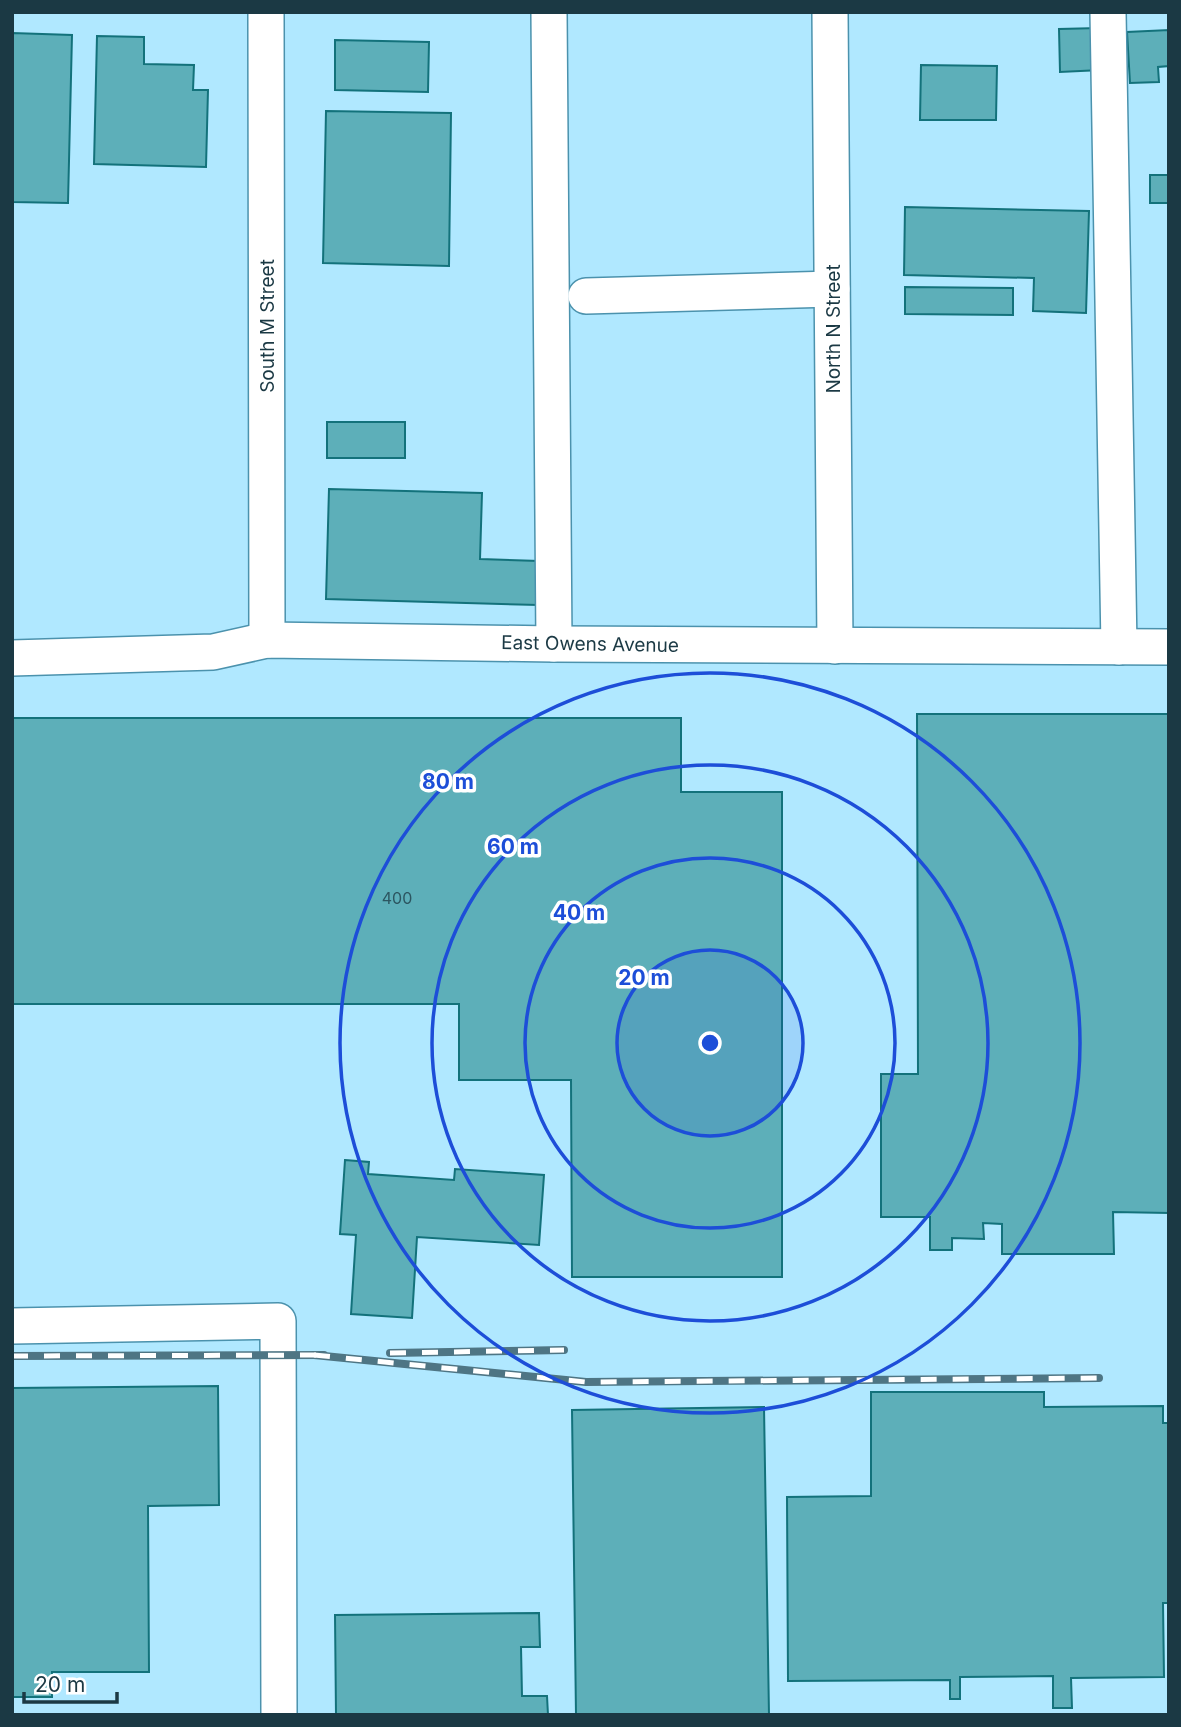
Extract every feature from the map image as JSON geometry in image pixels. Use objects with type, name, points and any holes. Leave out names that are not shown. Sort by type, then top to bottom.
[{"type":"street","name":"South M Street","points":[[266,12],[267,640]]},
{"type":"street","points":[[549,12],[554,644]]},
{"type":"street","name":"North N Street","points":[[830,12],[835,646]]},
{"type":"street","points":[[1108,12],[1119,647]]},
{"type":"street","points":[[586,296],[832,289]]},
{"type":"street","name":"East Owens Avenue","points":[[12,658],[213,652],[267,640],[1169,648]]},
{"type":"street","points":[[12,1326],[278,1321],[279,1715]]},
{"type":"building","points":[[1099,28],[1101,70],[1060,72],[1059,29]]},
{"type":"building","points":[[1169,30],[1169,66],[1158,67],[1159,82],[1130,83],[1127,32]]},
{"type":"building","points":[[12,33],[72,35],[68,203],[12,202]]},
{"type":"building","points":[[97,36],[144,37],[144,64],[194,65],[193,90],[208,90],[206,167],[94,164]]},
{"type":"building","points":[[335,40],[429,42],[428,92],[335,90]]},
{"type":"building","points":[[921,65],[997,66],[996,120],[920,120]]},
{"type":"building","points":[[326,111],[451,113],[449,266],[323,263]]},
{"type":"building","points":[[1150,175],[1169,175],[1169,203],[1150,203]]},
{"type":"building","points":[[905,207],[1089,211],[1086,313],[1033,311],[1034,278],[904,275]]},
{"type":"building","points":[[905,287],[1013,288],[1013,315],[905,314]]},
{"type":"building","points":[[327,422],[405,422],[405,458],[327,458]]},
{"type":"building","points":[[329,489],[482,493],[480,559],[539,561],[538,605],[326,599]]},
{"type":"building","points":[[917,714],[1169,714],[1169,1213],[1113,1212],[1114,1254],[1002,1254],[1002,1224],[983,1223],[984,1239],[952,1238],[952,1250],[930,1250],[930,1217],[881,1217],[881,1074],[918,1074]]},
{"type":"building","points":[[12,718],[681,718],[681,792],[782,792],[782,1277],[572,1277],[571,1080],[459,1080],[459,1004],[12,1004]]},
{"type":"building","points":[[345,1160],[369,1162],[368,1174],[454,1180],[455,1169],[544,1175],[539,1245],[417,1237],[412,1318],[351,1314],[356,1235],[340,1234]]},
{"type":"building","points":[[218,1386],[219,1505],[148,1506],[149,1672],[52,1672],[52,1697],[12,1697],[12,1388]]},
{"type":"building","points":[[871,1392],[1044,1392],[1044,1407],[1163,1406],[1163,1423],[1169,1423],[1169,1603],[1163,1603],[1164,1677],[1071,1678],[1072,1708],[1053,1708],[1053,1676],[960,1677],[960,1699],[950,1699],[950,1680],[788,1681],[787,1497],[871,1496]]},
{"type":"building","points":[[764,1407],[769,1715],[576,1715],[572,1410]]},
{"type":"building","points":[[539,1613],[540,1647],[521,1647],[522,1696],[547,1696],[548,1715],[336,1715],[335,1615]]},
{"type":"railway","points":[[390,1353],[564,1350]]},
{"type":"railway","points":[[314,1355],[586,1382],[1099,1378]]},
{"type":"railway","points":[[12,1356],[324,1355]]}]
